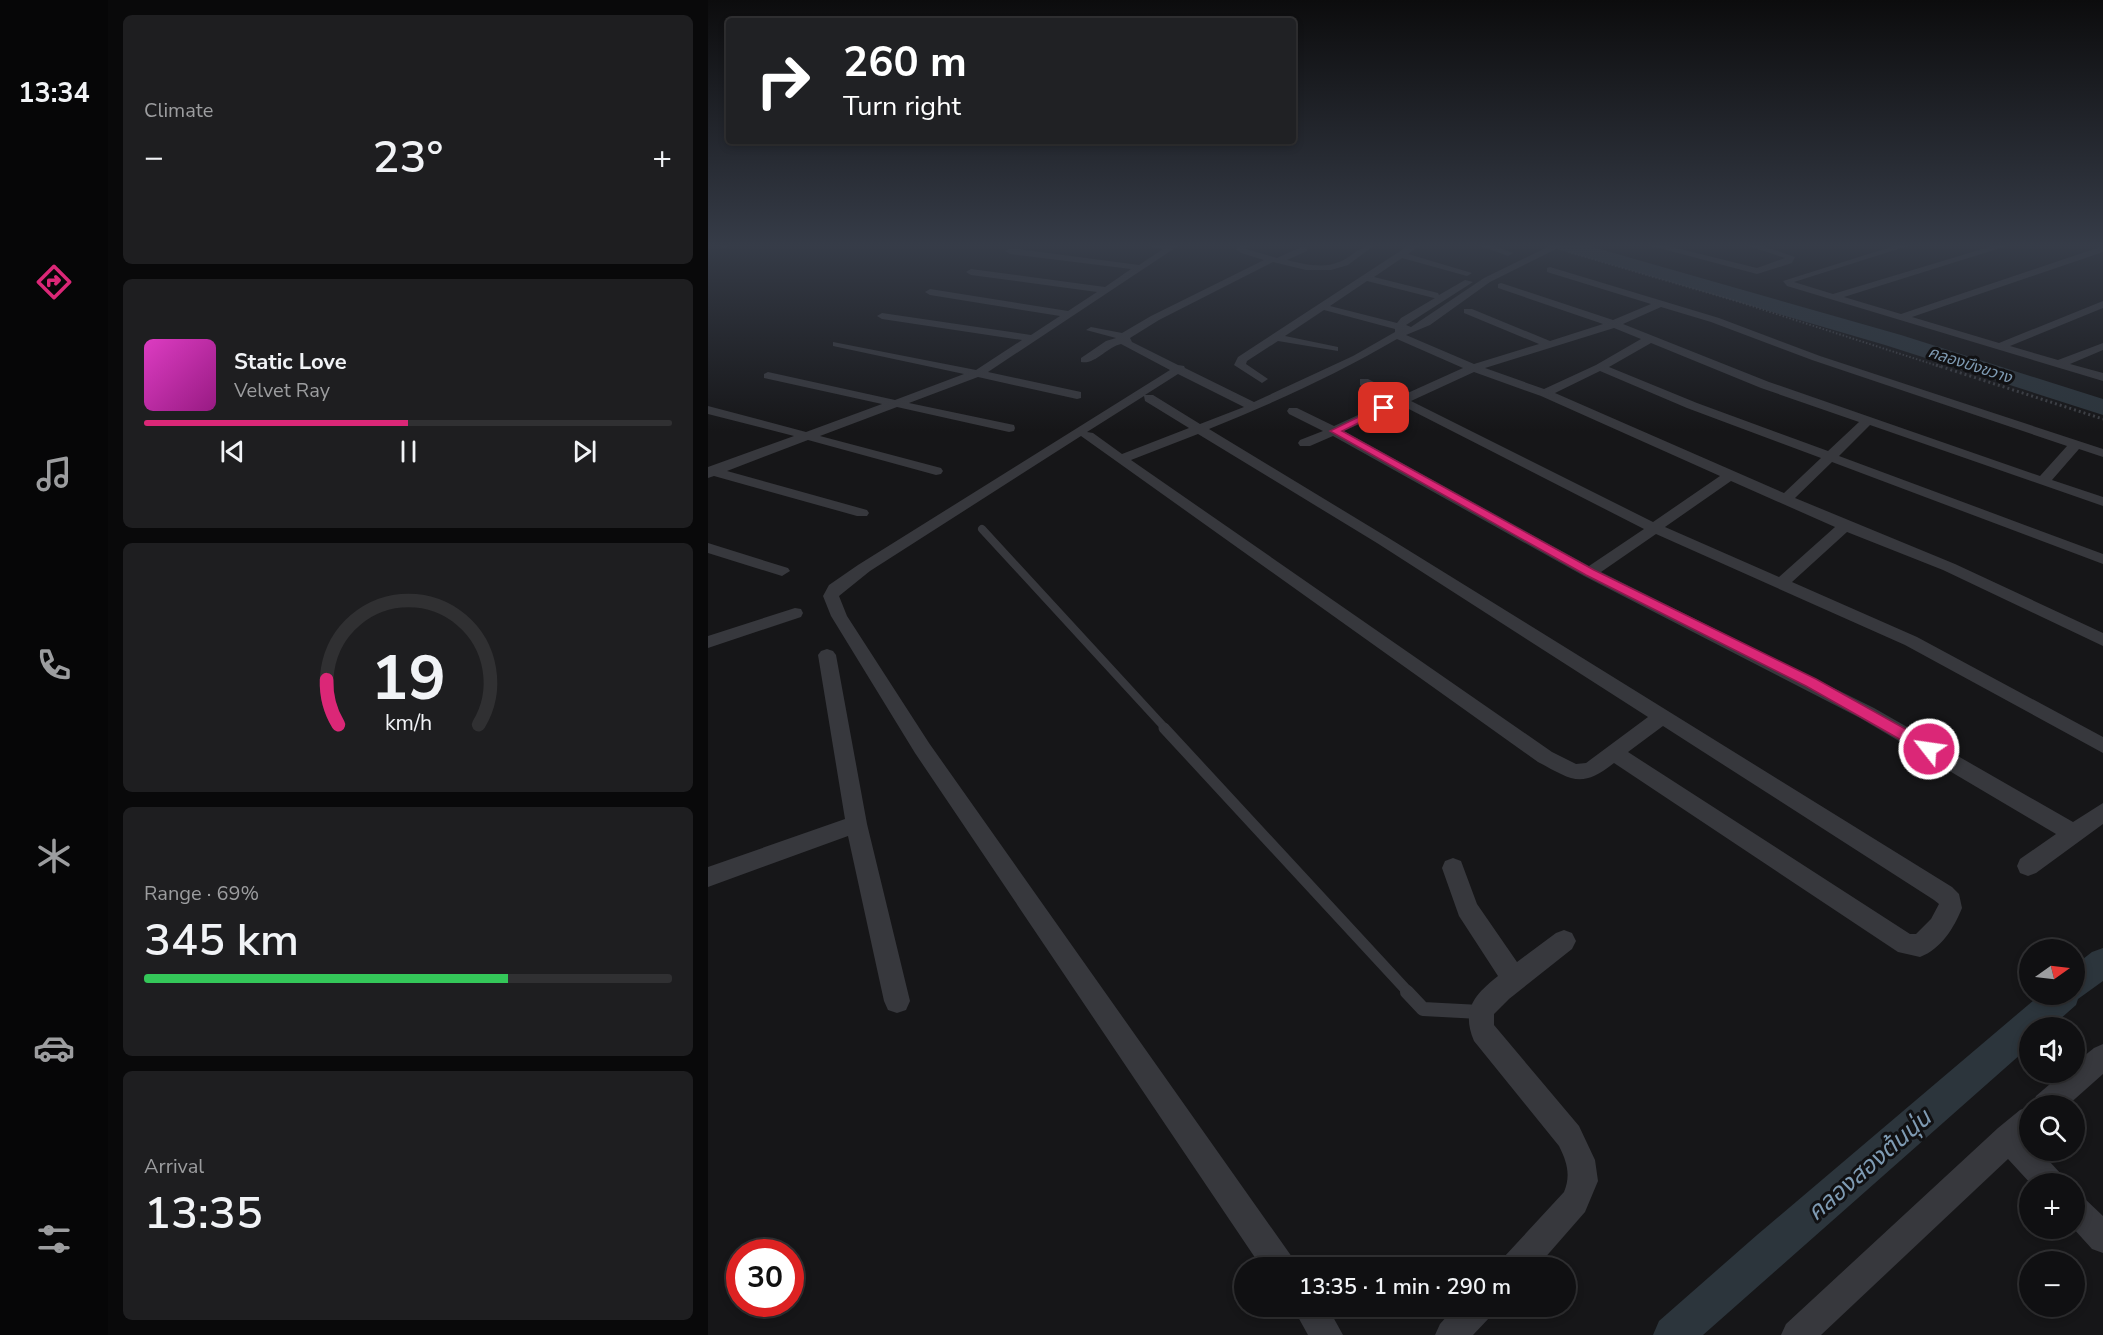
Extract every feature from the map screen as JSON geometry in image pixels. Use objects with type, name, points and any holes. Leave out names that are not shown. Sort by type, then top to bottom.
[{"type":"street","points":[[1021,306],[1070,314]]},
{"type":"street","points":[[710,472],[979,373],[1082,306]]},
{"type":"street","points":[[1085,360],[1179,306]]},
{"type":"street","points":[[1399,332],[1405,320],[1424,306]]},
{"type":"street","points":[[1122,459],[1254,407],[1357,358],[1399,332],[1413,330],[1450,306]]},
{"type":"street","points":[[1561,306],[1614,324],[1765,385],[2103,502]]},
{"type":"street","points":[[1305,443],[1473,368],[1614,324],[1654,306]]},
{"type":"street","points":[[1670,306],[1816,358],[2103,453]]},
{"type":"street","points":[[1865,306],[2103,377]]},
{"type":"street","points":[[1901,317],[1933,306]]},
{"type":"street","points":[[1920,322],[1964,306]]},
{"type":"street","points":[[2000,346],[2097,306]]},
{"type":"street","points":[[1262,379],[1240,364],[1242,359],[1299,320],[1323,307],[1399,332],[1473,368],[1545,393],[1845,526],[1949,567],[2103,640]]},
{"type":"street","points":[[1468,312],[1546,344]]},
{"type":"street","points":[[882,316],[1032,338]]},
{"type":"street","points":[[1091,330],[1124,339],[1254,407]]},
{"type":"street","points":[[1276,337],[1334,349]]},
{"type":"street","points":[[1545,393],[1600,367],[1649,339]]},
{"type":"street","points":[[837,344],[1077,395]]},
{"type":"street","points":[[2060,364],[2103,346]]},
{"type":"street","points":[[1600,367],[1692,405],[2103,559]]},
{"type":"street","points":[[1180,368],[864,568],[835,589],[831,596],[839,616],[922,748],[1273,1257]]},
{"type":"street","points":[[768,376],[1009,428]]},
{"type":"street","points":[[1364,382],[1652,528],[1911,641],[2103,746]]},
{"type":"street","points":[[1149,398],[1663,716],[1938,890],[1948,897],[1952,904],[1951,910],[1920,946],[1906,944],[1614,753]]},
{"type":"street","points":[[708,410],[936,471]]},
{"type":"street","points":[[1293,411],[1334,431],[1590,573],[1867,713],[2074,833]]},
{"type":"street","points":[[1785,500],[1867,421]]},
{"type":"street","points":[[1088,436],[1545,757],[1574,772],[1591,770],[1663,716]]},
{"type":"street","points":[[2044,480],[2076,444]]},
{"type":"street","points":[[710,472],[862,513]]},
{"type":"street","points":[[1590,573],[1730,475]]},
{"type":"street","points":[[1781,583],[1845,526]]},
{"type":"street","points":[[708,548],[782,571]]},
{"type":"street","points":[[708,642],[795,613]]},
{"type":"street","points":[[827,655],[856,824],[897,1001]]},
{"type":"street","points":[[2028,866],[2103,812]]},
{"type":"street","points":[[708,877],[856,824]]},
{"type":"street","points":[[1453,868],[1467,909],[1514,979]]},
{"type":"street","points":[[1525,1257],[1575,1202],[1583,1181],[1581,1160],[1569,1136],[1483,1032],[1479,1020],[1480,1012],[1514,979],[1564,941]]},
{"type":"street","points":[[2059,1095],[2103,1058]]},
{"type":"street","points":[[1797,1335],[2019,1129]]},
{"type":"street","points":[[2085,1219],[2103,1238]]},
{"type":"street","points":[[1316,1317],[1328,1335]]},
{"type":"street","points":[[1451,1335],[1468,1317]]},
{"type":"lane","points":[[982,529],[1423,1009],[1480,1012]]},
{"type":"path","points":[[1753,306],[2103,419]]},
{"type":"waterway","name":"คลองบึงขวาง","points":[[1776,306],[1893,340],[2103,407]]},
{"type":"waterway","name":"คลองสองต้นนุ่น","points":[[2085,977],[2103,962]]},
{"type":"waterway","name":"คลองสองต้นนุ่น","points":[[1673,1335],[1770,1248],[2052,1005]]},
{"type":"route","points":[[1384,408],[1334,431],[1590,573],[1811,683],[1929,749]]}]
